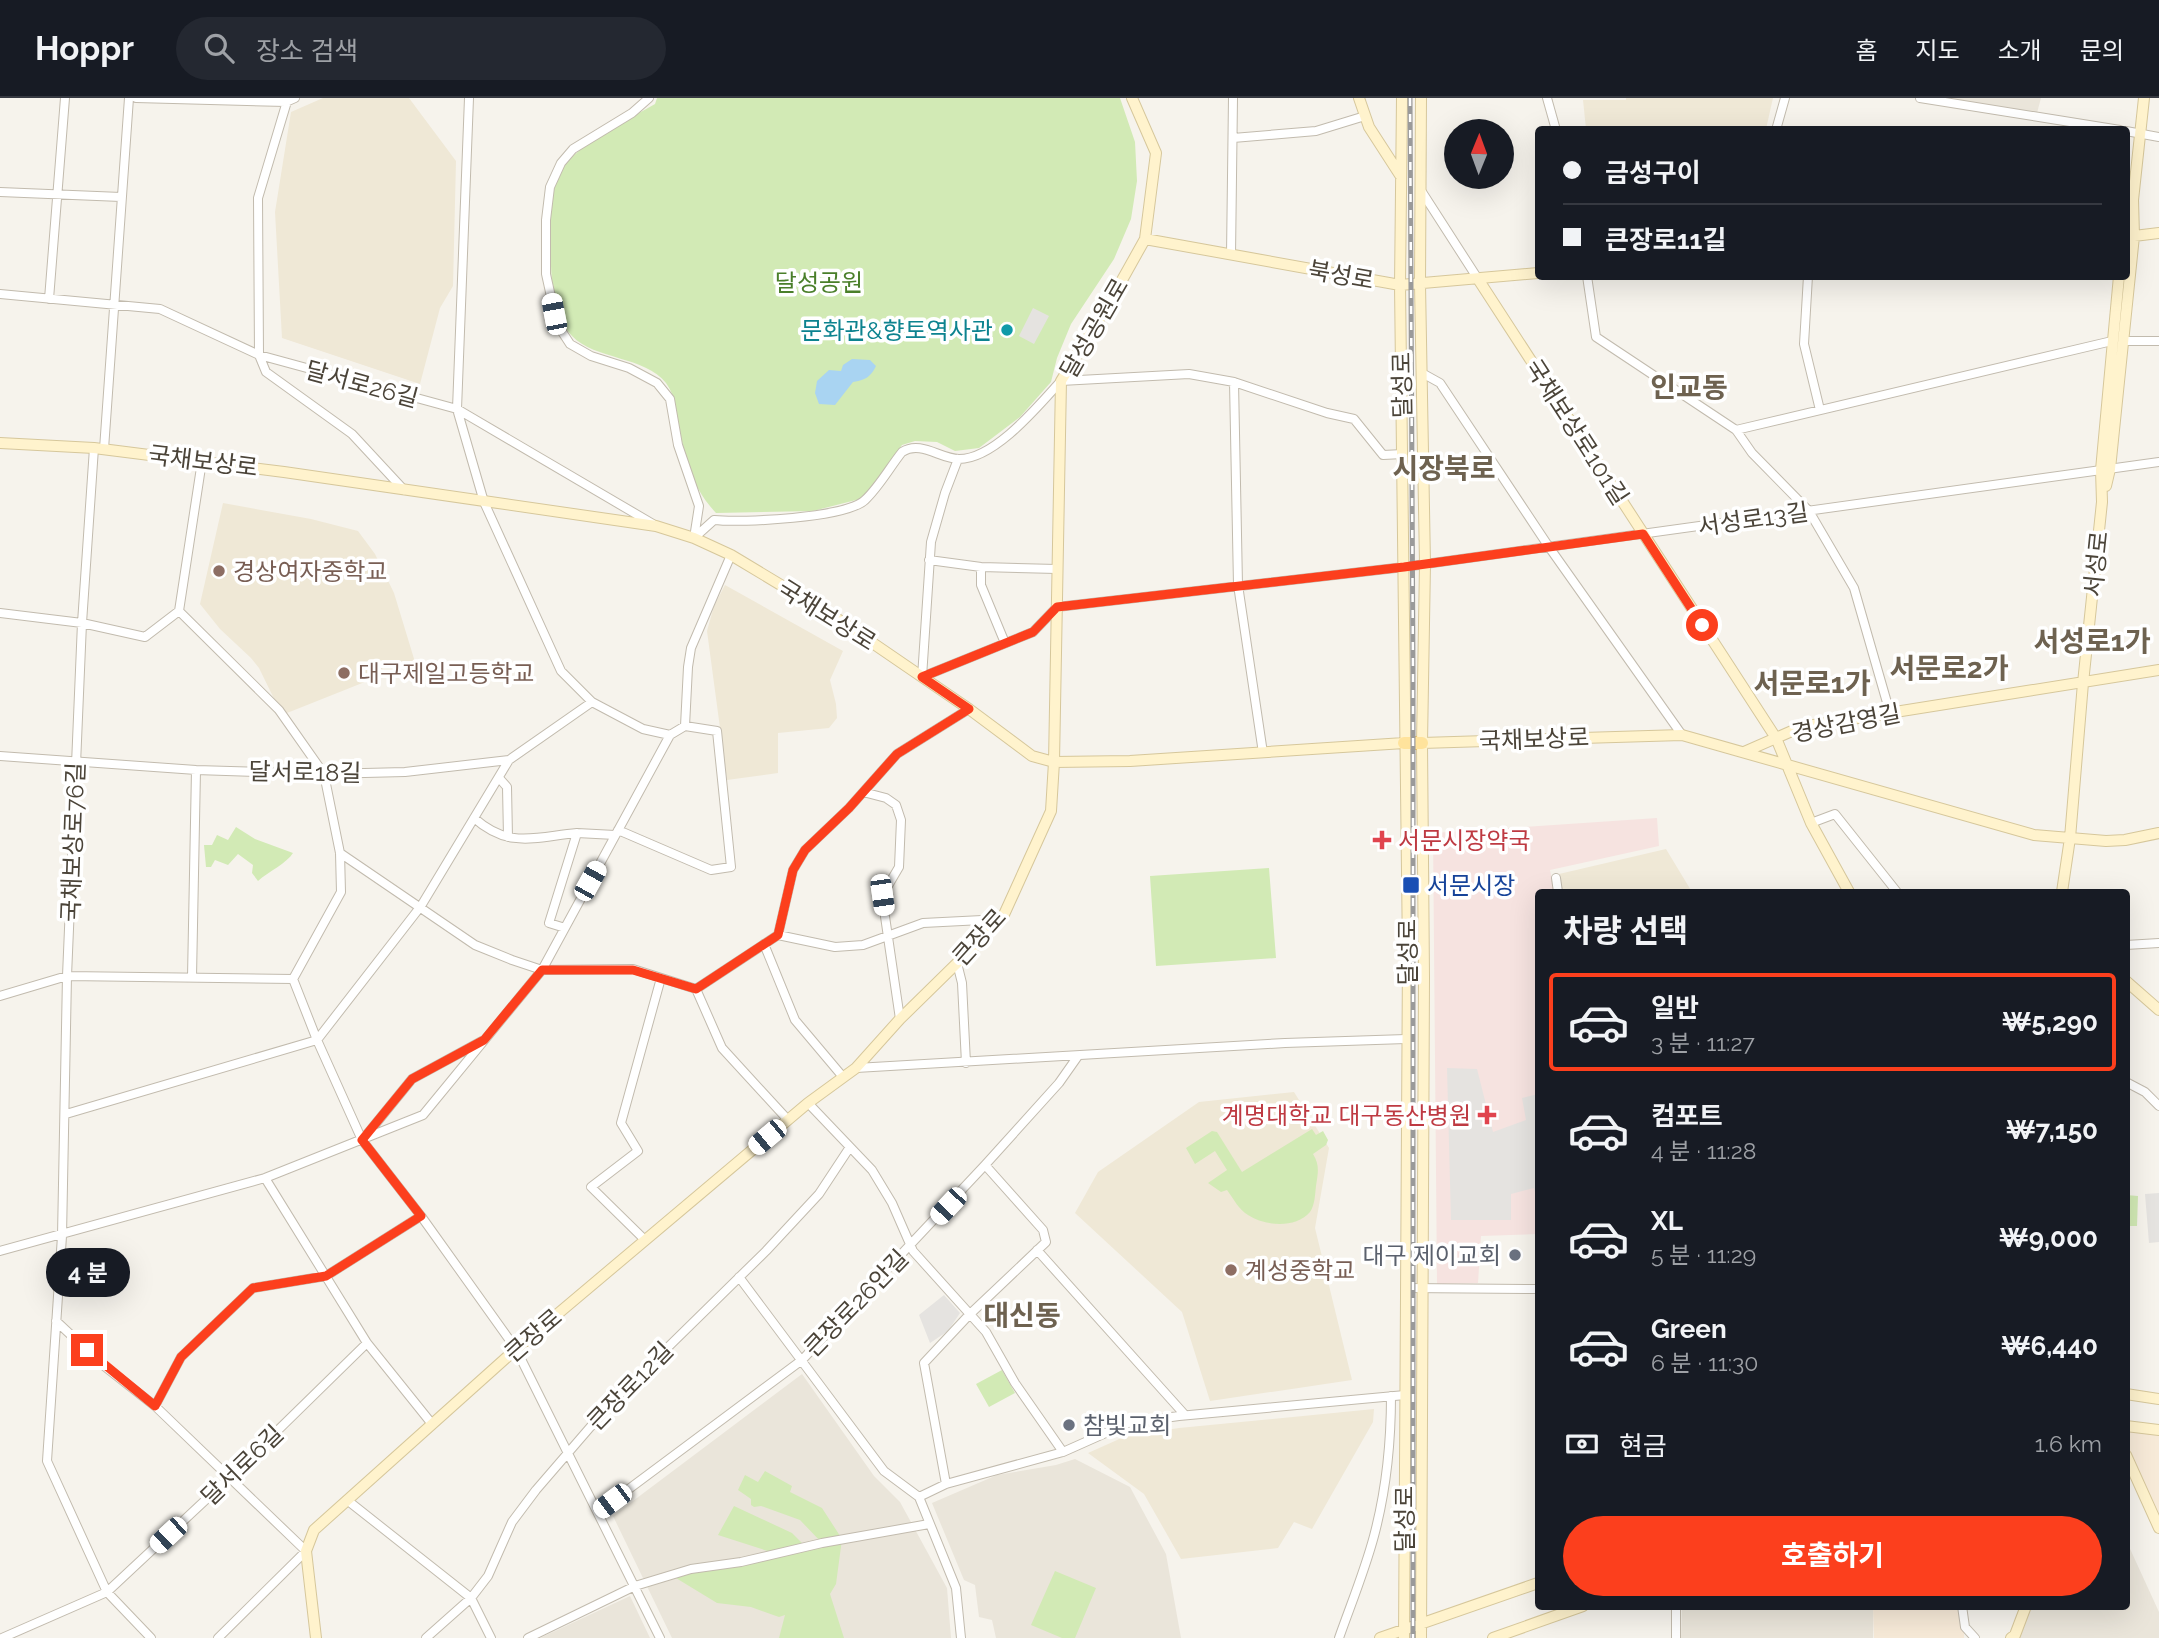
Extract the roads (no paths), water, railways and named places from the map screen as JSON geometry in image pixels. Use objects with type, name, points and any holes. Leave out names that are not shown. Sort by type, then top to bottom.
[{"type":"main road","name":"달성공원로","points":[[1054,762],[1061,381],[1112,299],[1145,239],[1156,153],[1132,98]]},
{"type":"main road","points":[[1359,98],[1369,127],[1400,175]]},
{"type":"main road","name":"달성로","points":[[1402,98],[1400,285],[1408,955],[1404,1634]]},
{"type":"main road","points":[[1421,98],[1420,284],[1425,564],[1422,743],[1422,1638]]},
{"type":"main road","points":[[2130,211],[2144,98]]},
{"type":"main road","name":"서성로","points":[[2130,237],[2133,200]]},
{"type":"main road","points":[[2130,237],[2159,233]]},
{"type":"main road","name":"북성로","points":[[1145,239],[1400,285],[1535,273]]},
{"type":"main road","name":"국채보상로101길","points":[[1478,279],[1776,738],[1811,823],[1847,889]]},
{"type":"main road","name":"서성로","points":[[2118,341],[2119,280]]},
{"type":"main road","name":"서성로","points":[[2062,889],[2070,838],[2083,683],[2125,280]]},
{"type":"main road","name":"국채보상로","points":[[0,443],[99,448],[202,461],[656,526],[694,538],[731,555],[839,620],[969,709],[1032,756],[1054,762],[1130,761],[1404,743],[1682,735],[2034,835],[2125,840],[2159,832]]},
{"type":"main road","name":"경상감영길","points":[[1744,752],[1801,727],[2159,670]]},
{"type":"main road","name":"큰장로","points":[[306,1551],[314,1530],[516,1349],[808,1103],[856,1068],[900,1019],[1002,919],[1051,811],[1054,762]]},
{"type":"main road","points":[[2130,985],[2159,1010]]},
{"type":"main road","points":[[2130,1395],[2159,1399]]},
{"type":"main road","points":[[2130,1426],[2159,1430]]},
{"type":"main road","points":[[2130,1464],[2159,1528]]},
{"type":"main road","points":[[306,1551],[316,1638]]},
{"type":"main road","points":[[1380,1638],[1404,1634],[1422,1624],[1535,1584]]},
{"type":"main road","points":[[1493,1638],[1572,1610]]},
{"type":"main road","points":[[2011,1638],[2015,1635],[2024,1610]]},
{"type":"street","points":[[48,299],[65,98]]},
{"type":"street","name":"국채보상로76길","points":[[129,98],[113,305],[82,622],[67,976],[62,1236],[47,1461],[107,1592],[151,1638]]},
{"type":"street","points":[[136,98],[295,98]]},
{"type":"street","points":[[469,98],[457,409],[484,502],[561,671],[592,702],[643,729],[670,735]]},
{"type":"street","points":[[649,98],[632,113],[573,149],[561,163],[550,187],[546,220],[546,274],[557,324],[570,344],[591,356],[629,368],[657,383],[670,399],[678,445],[699,506],[694,538]]},
{"type":"street","points":[[1231,255],[1233,98]]},
{"type":"street","points":[[1547,98],[1555,126]]},
{"type":"street","points":[[1777,126],[1785,98]]},
{"type":"street","points":[[1920,98],[2095,126]]},
{"type":"street","points":[[287,100],[258,198],[258,355],[266,372],[352,434],[404,490]]},
{"type":"street","points":[[1233,138],[1316,131],[1365,116]]},
{"type":"street","points":[[2130,132],[2159,138]]},
{"type":"street","points":[[0,192],[121,197]]},
{"type":"street","points":[[1422,192],[1478,279]]},
{"type":"street","points":[[1588,280],[1596,337],[1736,430],[1752,453],[1809,511],[1854,588],[1890,713]]},
{"type":"street","points":[[1808,280],[1804,344],[1820,410]]},
{"type":"street","name":"달서로26길","points":[[0,294],[160,309],[258,355],[457,409],[656,526]]},
{"type":"street","points":[[1736,430],[2118,341],[2159,341]]},
{"type":"street","points":[[1422,373],[1440,383],[1549,547],[1682,735]]},
{"type":"street","points":[[694,538],[715,520],[733,522],[835,513],[864,502],[902,452],[909,448],[958,459],[971,457],[995,446],[1021,425],[1061,381],[1189,374],[1234,382],[1327,413],[1354,419],[1383,455],[1403,454]]},
{"type":"street","points":[[1234,382],[1238,585],[1263,753]]},
{"type":"street","points":[[958,459],[931,542],[922,677],[1033,632],[1057,607]]},
{"type":"street","points":[[0,613],[82,622],[145,637],[179,611],[202,461]]},
{"type":"street","name":"서성로13길","points":[[1057,607],[1404,567],[2159,462]]},
{"type":"street","points":[[685,726],[691,648],[731,555]]},
{"type":"street","points":[[929,560],[981,567],[1057,569]]},
{"type":"street","points":[[981,567],[981,584],[1005,643]]},
{"type":"street","points":[[179,611],[279,710],[324,774],[340,853],[341,891],[293,979]]},
{"type":"street","name":"달서로18길","points":[[0,756],[196,770],[324,774],[405,772],[509,760],[592,702]]},
{"type":"street","points":[[696,989],[778,935],[793,870],[805,850],[897,754],[969,709]]},
{"type":"street","points":[[0,1251],[265,1178],[423,1115],[542,970],[617,832],[670,735],[685,726],[717,732],[732,867],[710,870],[617,832],[536,838],[501,837],[474,818]]},
{"type":"street","points":[[66,1114],[317,1040],[421,906],[509,760]]},
{"type":"street","points":[[192,977],[196,770]]},
{"type":"street","points":[[499,778],[507,787],[508,837]]},
{"type":"street","points":[[863,792],[886,798],[896,806],[901,820],[899,867],[882,895],[900,1019]]},
{"type":"street","points":[[1811,823],[1835,814],[1895,889]]},
{"type":"street","points":[[565,928],[549,923],[577,833]]},
{"type":"street","points":[[340,853],[475,944],[542,970],[633,970],[696,989],[722,1048],[788,1120]]},
{"type":"street","points":[[1556,878],[1558,889]]},
{"type":"street","points":[[778,935],[835,947],[863,945],[923,923],[1002,919]]},
{"type":"street","points":[[2130,945],[2159,943]]},
{"type":"street","points":[[764,944],[795,1020],[843,1077]]},
{"type":"street","points":[[957,963],[962,983],[966,1063]]},
{"type":"street","points":[[0,996],[67,976],[293,979]]},
{"type":"street","points":[[645,1240],[591,1187],[638,1150],[621,1123],[661,978]]},
{"type":"street","points":[[293,979],[362,1140],[421,1216],[516,1349],[660,1638]]},
{"type":"street","points":[[856,1068],[1285,1043],[1406,1039]]},
{"type":"street","points":[[362,1140],[412,1079],[484,1040]]},
{"type":"street","name":"큰장로26안길","points":[[598,1512],[802,1360],[985,1166],[1059,1083],[1078,1056]]},
{"type":"street","points":[[2130,1084],[2145,1092],[2159,1105]]},
{"type":"street","points":[[808,1103],[872,1170],[892,1203],[911,1246],[986,1332],[1015,1384],[1063,1451]]},
{"type":"street","name":"큰장로12길","points":[[426,1638],[471,1598],[488,1576],[512,1522],[611,1403],[819,1194],[850,1147]]},
{"type":"street","points":[[946,1484],[925,1363],[969,1315],[1046,1242],[1043,1230],[985,1166]]},
{"type":"street","points":[[265,1178],[367,1343],[432,1424]]},
{"type":"street","points":[[155,1406],[181,1357],[253,1288],[326,1276],[421,1216]]},
{"type":"street","points":[[1037,1251],[1185,1415]]},
{"type":"street","points":[[739,1277],[884,1471],[919,1497],[956,1588],[961,1638]]},
{"type":"street","points":[[1407,1288],[1535,1289]]},
{"type":"street","points":[[56,1321],[103,1365],[155,1406],[306,1551],[218,1638]]},
{"type":"street","name":"달서로6길","points":[[2,1638],[107,1592],[367,1343]]},
{"type":"street","points":[[919,1497],[946,1484],[1063,1451],[1128,1423],[1185,1415],[1405,1395]]},
{"type":"street","points":[[1339,1638],[1374,1535],[1385,1476],[1391,1396]]},
{"type":"street","points":[[347,1500],[471,1598],[491,1638]]},
{"type":"street","points":[[528,1638],[635,1586],[691,1569],[741,1562],[822,1543],[929,1524]]},
{"type":"street","points":[[1676,1610],[1676,1638]]},
{"type":"street","points":[[1963,1610],[1965,1627],[1975,1638]]},
{"type":"water","points":[[852,359],[870,360],[876,366],[867,377],[853,382],[835,405],[819,404],[815,393],[817,381],[829,370],[841,371],[843,365]]},
{"type":"railway","points":[[1410,98],[1413,1638]]},
{"type":"place","name":"문화관&향토역사관","points":[[1007,330]]},
{"type":"place","name":"경상여자중학교","points":[[219,571]]},
{"type":"place","name":"대구제일고등학교","points":[[344,673]]},
{"type":"place","name":"서문시장약국","points":[[1382,840]]},
{"type":"place","name":"서문시장","points":[[1411,885]]},
{"type":"place","name":"계명대학교 대구동산병원","points":[[1487,1115]]},
{"type":"place","name":"대구 제이교회","points":[[1515,1255]]},
{"type":"place","name":"계성중학교","points":[[1231,1270]]},
{"type":"place","name":"참빛교회","points":[[1069,1425]]},
{"type":"district","name":"인교동","points":[[1689,387]]},
{"type":"district","name":"시장북로","points":[[1444,468]]},
{"type":"district","name":"서성로1가","points":[[2092,641]]},
{"type":"district","name":"서문로2가","points":[[1949,668]]},
{"type":"district","name":"서문로1가","points":[[1812,683]]},
{"type":"district","name":"대신동","points":[[1022,1315]]},
{"type":"park label","name":"달성공원","points":[[819,282]]}]
